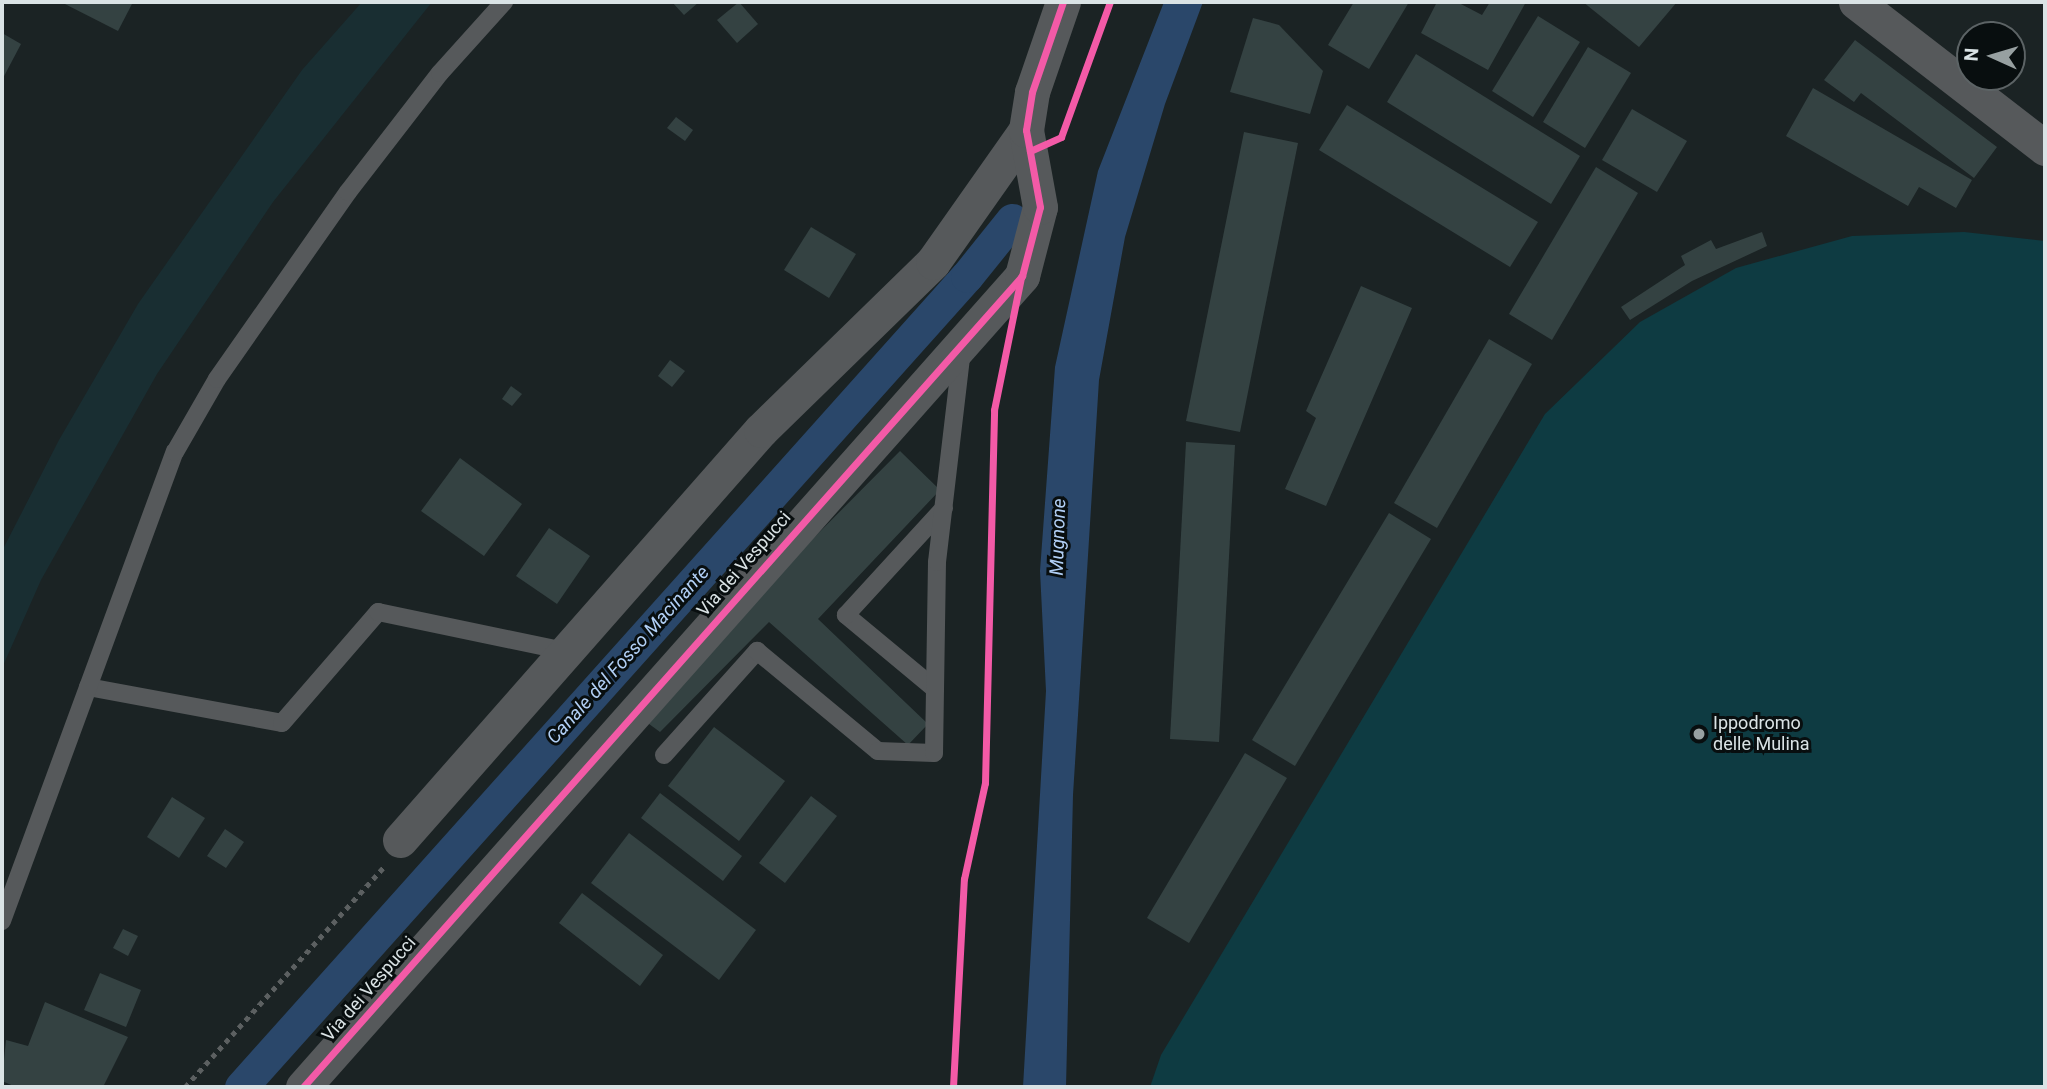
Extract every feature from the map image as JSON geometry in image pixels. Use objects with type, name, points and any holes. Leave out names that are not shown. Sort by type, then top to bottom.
[{"type":"street","name":"Via dei Vespucci","points":[[303,1087],[1022,276],[1040,207],[1026,130],[1032,92],[1063,2]]},
{"type":"street","points":[[1856,2],[2045,148]]},
{"type":"street","points":[[400,840],[761,430],[933,261],[1016,138],[1026,130]]},
{"type":"lane","points":[[2,921],[175,452],[217,379],[348,192],[440,73],[504,2]]},
{"type":"lane","points":[[664,755],[757,651],[878,751],[934,753],[937,562],[963,340]]},
{"type":"lane","points":[[935,688],[846,615],[944,508]]},
{"type":"lane","points":[[88,687],[282,723],[379,612],[565,651]]},
{"type":"path","points":[[185,1087],[399,850],[400,840]]},
{"type":"shaded area","points":[[362,2],[432,2],[273,202],[157,374],[41,580],[2,668],[2,551],[59,440],[138,304],[302,70]]},
{"type":"shaded area","name":"Ippodromo delle Mulina","points":[[1964,232],[2045,241],[2045,1087],[1150,1087],[1161,1055],[1545,414],[1640,322],[1736,268],[1852,236]]},
{"type":"water","name":"Mugnone","points":[[1164,2],[1203,2],[1165,104],[1125,237],[1099,380],[1073,795],[1066,1087],[1023,1087],[1046,691],[1040,571],[1055,367],[1098,171]]},
{"type":"building","points":[[61,2],[133,2],[118,31]]},
{"type":"building","points":[[672,2],[699,2],[684,15]]},
{"type":"building","points":[[739,2],[758,24],[737,43],[717,20]]},
{"type":"building","points":[[1354,2],[1409,2],[1369,69],[1328,45]]},
{"type":"building","points":[[1437,2],[1457,2],[1482,15],[1490,2],[1526,2],[1488,70],[1421,33]]},
{"type":"building","points":[[1583,2],[1677,2],[1639,47]]},
{"type":"building","points":[[1538,16],[1580,42],[1533,117],[1492,91]]},
{"type":"building","points":[[1253,18],[1279,25],[1323,71],[1310,114],[1230,92]]},
{"type":"building","points":[[2,33],[21,44],[2,80]]},
{"type":"building","points":[[1855,40],[1997,147],[1974,178],[1861,93],[1854,102],[1824,80]]},
{"type":"building","points":[[1588,47],[1631,73],[1585,148],[1543,122]]},
{"type":"building","points":[[1416,54],[1580,156],[1551,204],[1387,102]]},
{"type":"building","points":[[1813,88],[1972,180],[1956,208],[1919,187],[1908,206],[1786,136]]},
{"type":"building","points":[[1347,105],[1538,222],[1510,267],[1319,150]]},
{"type":"building","points":[[1632,109],[1687,141],[1657,192],[1602,160]]},
{"type":"building","points":[[676,117],[693,130],[685,141],[667,128]]},
{"type":"building","points":[[1244,132],[1298,143],[1240,432],[1186,421]]},
{"type":"building","points":[[1596,167],[1638,193],[1552,340],[1509,314]]},
{"type":"building","points":[[811,227],[856,254],[829,298],[784,270]]},
{"type":"building","points":[[1762,232],[1767,246],[1692,281],[1630,320],[1621,307],[1685,265],[1681,256],[1711,240],[1716,249]]},
{"type":"building","points":[[1361,286],[1412,308],[1326,506],[1285,489],[1316,418],[1306,411]]},
{"type":"building","points":[[1489,339],[1532,364],[1437,528],[1394,503]]},
{"type":"building","points":[[670,360],[685,371],[672,387],[658,376]]},
{"type":"building","points":[[511,386],[522,394],[512,406],[502,399]]},
{"type":"building","points":[[1186,442],[1235,445],[1219,742],[1170,739]]},
{"type":"building","points":[[900,451],[940,490],[818,619],[928,724],[908,745],[769,622],[660,732],[645,721],[748,604]]},
{"type":"building","points":[[460,458],[522,504],[484,556],[421,511]]},
{"type":"building","points":[[1389,513],[1431,539],[1295,766],[1252,740]]},
{"type":"building","points":[[549,528],[590,556],[557,604],[516,576]]},
{"type":"building","points":[[714,727],[785,781],[739,841],[668,786]]},
{"type":"building","points":[[1245,753],[1287,778],[1189,943],[1147,918]]},
{"type":"building","points":[[660,793],[742,856],[723,881],[641,818]]},
{"type":"building","points":[[811,796],[837,816],[785,883],[759,863]]},
{"type":"building","points":[[172,797],[205,818],[179,858],[147,837]]},
{"type":"building","points":[[225,829],[244,842],[226,868],[207,856]]},
{"type":"building","points":[[629,833],[756,930],[719,980],[591,883]]},
{"type":"building","points":[[582,893],[663,955],[640,986],[559,923]]},
{"type":"building","points":[[123,929],[138,936],[128,956],[113,948]]},
{"type":"building","points":[[100,973],[141,990],[126,1027],[84,1010]]},
{"type":"building","points":[[45,1002],[128,1037],[103,1087],[16,1087],[2,1081],[6,1040],[28,1046]]},
{"type":"waterway","name":"Canale del Fosso Macinante","points":[[241,1087],[967,276],[1012,220]]},
{"type":"cycle path","points":[[303,1087],[1022,276],[1040,207],[1026,130],[1032,92],[1063,2]]},
{"type":"cycle path","points":[[1030,151],[1061,137],[1110,2]]},
{"type":"cycle path","points":[[953,1087],[964,879],[985,783],[994,410],[1021,277]]},
{"type":"place","name":"Ippodromo delle Mulina","points":[[1699,734]]}]
